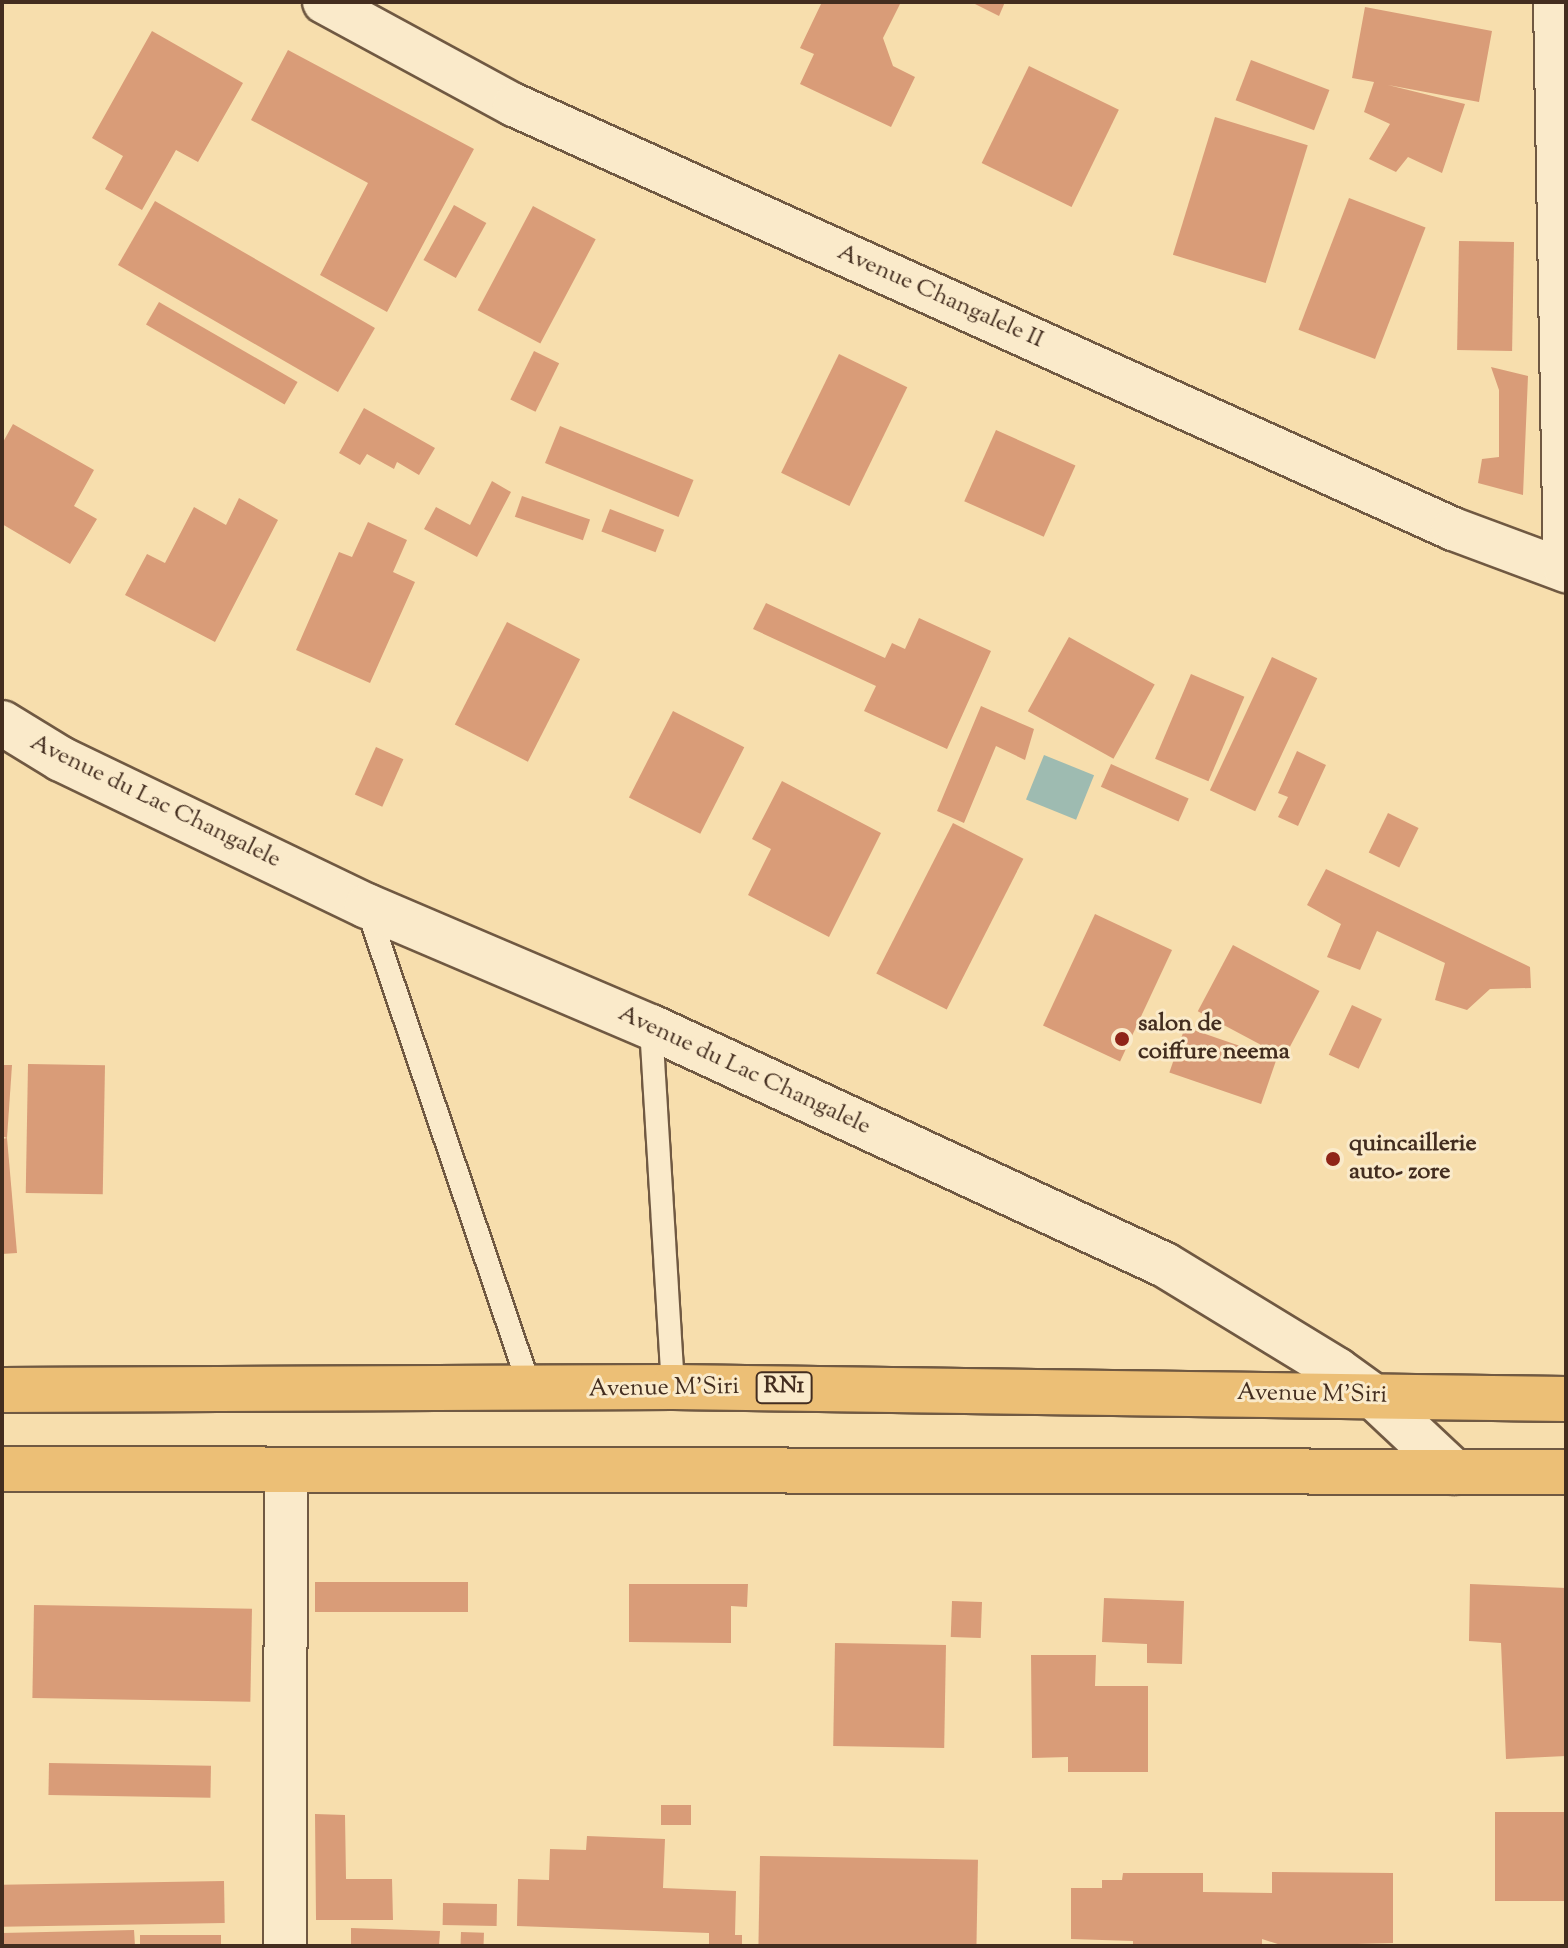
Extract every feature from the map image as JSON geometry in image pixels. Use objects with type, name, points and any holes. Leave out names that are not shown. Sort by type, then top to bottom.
[{"type":"highway","name":"Avenue M'Siri","points":[[2,1390],[531,1391],[673,1387],[1566,1399]]},
{"type":"highway","points":[[2,1469],[286,1472],[1566,1472]]},
{"type":"street","name":"Avenue Changalele II","points":[[324,2],[528,112],[1453,529],[1566,570]]},
{"type":"street","points":[[1555,2],[1566,570]]},
{"type":"street","name":"Avenue du Lac Changalele","points":[[2,723],[61,759],[367,906],[651,1027],[1165,1265],[1261,1319],[1373,1396],[1454,1472]]},
{"type":"street","points":[[285,1946],[286,1472]]},
{"type":"lane","points":[[367,906],[531,1391]]},
{"type":"lane","points":[[651,1027],[673,1387]]},
{"type":"water","points":[[1044,755],[1094,775],[1076,820],[1026,800]]},
{"type":"building","points":[[822,2],[901,2],[883,38],[893,66],[915,77],[891,127],[800,84],[814,54],[800,48]]},
{"type":"building","points":[[971,2],[1005,2],[999,16]]},
{"type":"building","points":[[1365,7],[1492,31],[1479,102],[1388,85],[1465,104],[1442,173],[1408,157],[1396,172],[1369,159],[1390,124],[1364,112],[1374,82],[1352,78]]},
{"type":"building","points":[[152,31],[243,83],[198,162],[176,150],[142,210],[105,189],[123,156],[92,138]]},
{"type":"building","points":[[288,50],[474,149],[387,312],[320,275],[368,183],[251,120]]},
{"type":"building","points":[[1251,60],[1329,90],[1314,130],[1236,100]]},
{"type":"building","points":[[1029,66],[1119,110],[1072,207],[982,163]]},
{"type":"building","points":[[1215,117],[1308,145],[1266,283],[1173,255]]},
{"type":"building","points":[[1349,198],[1426,227],[1375,359],[1298,330]]},
{"type":"building","points":[[155,201],[375,328],[338,392],[118,265]]},
{"type":"building","points":[[454,205],[486,223],[456,278],[423,260]]},
{"type":"building","points":[[533,206],[596,239],[540,344],[478,310]]},
{"type":"building","points":[[1459,241],[1514,242],[1512,351],[1457,350]]},
{"type":"building","points":[[159,302],[298,382],[285,405],[146,325]]},
{"type":"building","points":[[534,351],[559,363],[535,412],[510,400]]},
{"type":"building","points":[[839,354],[907,387],[849,506],[781,473]]},
{"type":"building","points":[[1491,367],[1528,376],[1523,495],[1478,483],[1482,459],[1499,457],[1499,390]]},
{"type":"building","points":[[364,408],[435,448],[419,475],[397,462],[394,469],[367,454],[360,465],[339,453]]},
{"type":"building","points":[[13,424],[94,470],[74,506],[97,519],[70,564],[2,524],[2,444]]},
{"type":"building","points":[[560,426],[694,480],[679,517],[545,463]]},
{"type":"building","points":[[996,430],[1075,465],[1044,537],[964,501]]},
{"type":"building","points":[[492,481],[511,492],[477,557],[424,529],[436,507],[470,525]]},
{"type":"building","points":[[522,496],[590,519],[583,540],[515,517]]},
{"type":"building","points":[[239,498],[278,520],[215,642],[125,595],[147,554],[165,563],[194,507],[226,525]]},
{"type":"building","points":[[610,509],[664,530],[656,552],[601,531]]},
{"type":"building","points":[[368,522],[407,540],[393,572],[415,582],[370,683],[296,650],[339,552],[352,557]]},
{"type":"building","points":[[766,603],[885,658],[892,643],[905,649],[919,618],[991,651],[947,749],[864,711],[876,686],[753,629]]},
{"type":"building","points":[[507,622],[580,659],[528,762],[455,724]]},
{"type":"building","points":[[1069,637],[1155,685],[1114,759],[1028,711]]},
{"type":"building","points":[[1272,657],[1317,678],[1255,811],[1210,790]]},
{"type":"building","points":[[1191,674],[1244,697],[1208,781],[1155,759]]},
{"type":"building","points":[[981,706],[1034,729],[1025,760],[996,746],[964,823],[937,811]]},
{"type":"building","points":[[673,711],[744,747],[700,834],[629,797]]},
{"type":"building","points":[[376,747],[403,759],[382,807],[355,795]]},
{"type":"building","points":[[1297,751],[1326,765],[1298,826],[1278,817],[1288,797],[1278,793]]},
{"type":"building","points":[[1111,764],[1189,799],[1178,821],[1101,787]]},
{"type":"building","points":[[782,781],[881,833],[829,937],[748,895],[771,849],[752,839]]},
{"type":"building","points":[[1388,813],[1419,828],[1399,867],[1369,853]]},
{"type":"building","points":[[953,823],[1023,859],[947,1009],[876,974]]},
{"type":"building","points":[[1326,869],[1530,967],[1531,988],[1490,989],[1467,1010],[1435,1000],[1445,963],[1377,931],[1360,970],[1327,957],[1341,924],[1307,905]]},
{"type":"building","points":[[1095,914],[1172,950],[1120,1061],[1043,1025]]},
{"type":"building","points":[[1233,945],[1320,991],[1284,1057],[1198,1011]]},
{"type":"building","points":[[1352,1005],[1382,1019],[1359,1069],[1329,1055]]},
{"type":"building","points":[[1185,1027],[1277,1059],[1261,1104],[1169,1072]]},
{"type":"building","points":[[28,1064],[105,1065],[103,1194],[26,1193]]},
{"type":"building","points":[[2,1065],[12,1065],[7,1138],[2,1136]]},
{"type":"building","points":[[7,1138],[17,1253],[2,1254],[2,1139]]},
{"type":"building","points":[[315,1582],[468,1582],[468,1612],[315,1612]]},
{"type":"building","points":[[629,1584],[748,1584],[747,1607],[731,1606],[731,1643],[629,1642]]},
{"type":"building","points":[[1470,1584],[1566,1588],[1566,1756],[1506,1759],[1501,1643],[1469,1641]]},
{"type":"building","points":[[1104,1598],[1184,1601],[1182,1664],[1147,1663],[1147,1644],[1102,1642]]},
{"type":"building","points":[[952,1601],[982,1602],[981,1638],[951,1637]]},
{"type":"building","points":[[34,1605],[252,1609],[250,1702],[32,1698]]},
{"type":"building","points":[[835,1643],[946,1645],[944,1748],[833,1746]]},
{"type":"building","points":[[1031,1655],[1096,1655],[1095,1686],[1148,1686],[1148,1772],[1068,1772],[1068,1757],[1032,1758]]},
{"type":"building","points":[[49,1763],[211,1766],[210,1798],[48,1795]]},
{"type":"building","points":[[661,1805],[691,1805],[691,1825],[661,1825]]},
{"type":"building","points":[[1495,1812],[1566,1812],[1566,1901],[1495,1901]]},
{"type":"building","points":[[315,1814],[345,1815],[346,1879],[392,1879],[393,1920],[316,1920]]},
{"type":"building","points":[[587,1836],[665,1839],[663,1888],[736,1891],[735,1935],[742,1935],[742,1946],[709,1946],[709,1933],[517,1926],[518,1879],[549,1880],[550,1849],[586,1850]]},
{"type":"building","points":[[760,1856],[978,1860],[976,1946],[758,1946]]},
{"type":"building","points":[[1272,1872],[1393,1873],[1393,1943],[1284,1946],[1262,1939],[1262,1946],[1133,1946],[1133,1941],[1071,1939],[1071,1888],[1102,1888],[1102,1880],[1122,1880],[1123,1873],[1203,1873],[1203,1892],[1272,1893]]},
{"type":"building","points":[[224,1881],[225,1923],[3,1927],[2,1885]]},
{"type":"building","points":[[443,1903],[497,1904],[497,1926],[443,1925]]},
{"type":"building","points":[[351,1928],[440,1931],[439,1946],[351,1946]]},
{"type":"building","points":[[134,1930],[135,1946],[2,1946],[2,1933]]},
{"type":"building","points":[[461,1932],[484,1933],[484,1946],[461,1946]]},
{"type":"building","points":[[140,1935],[221,1935],[221,1946],[140,1946]]},
{"type":"place","name":"salon de coiffure neema","points":[[1122,1039]]},
{"type":"place","name":"quincaillerie auto- zore","points":[[1333,1159]]}]
